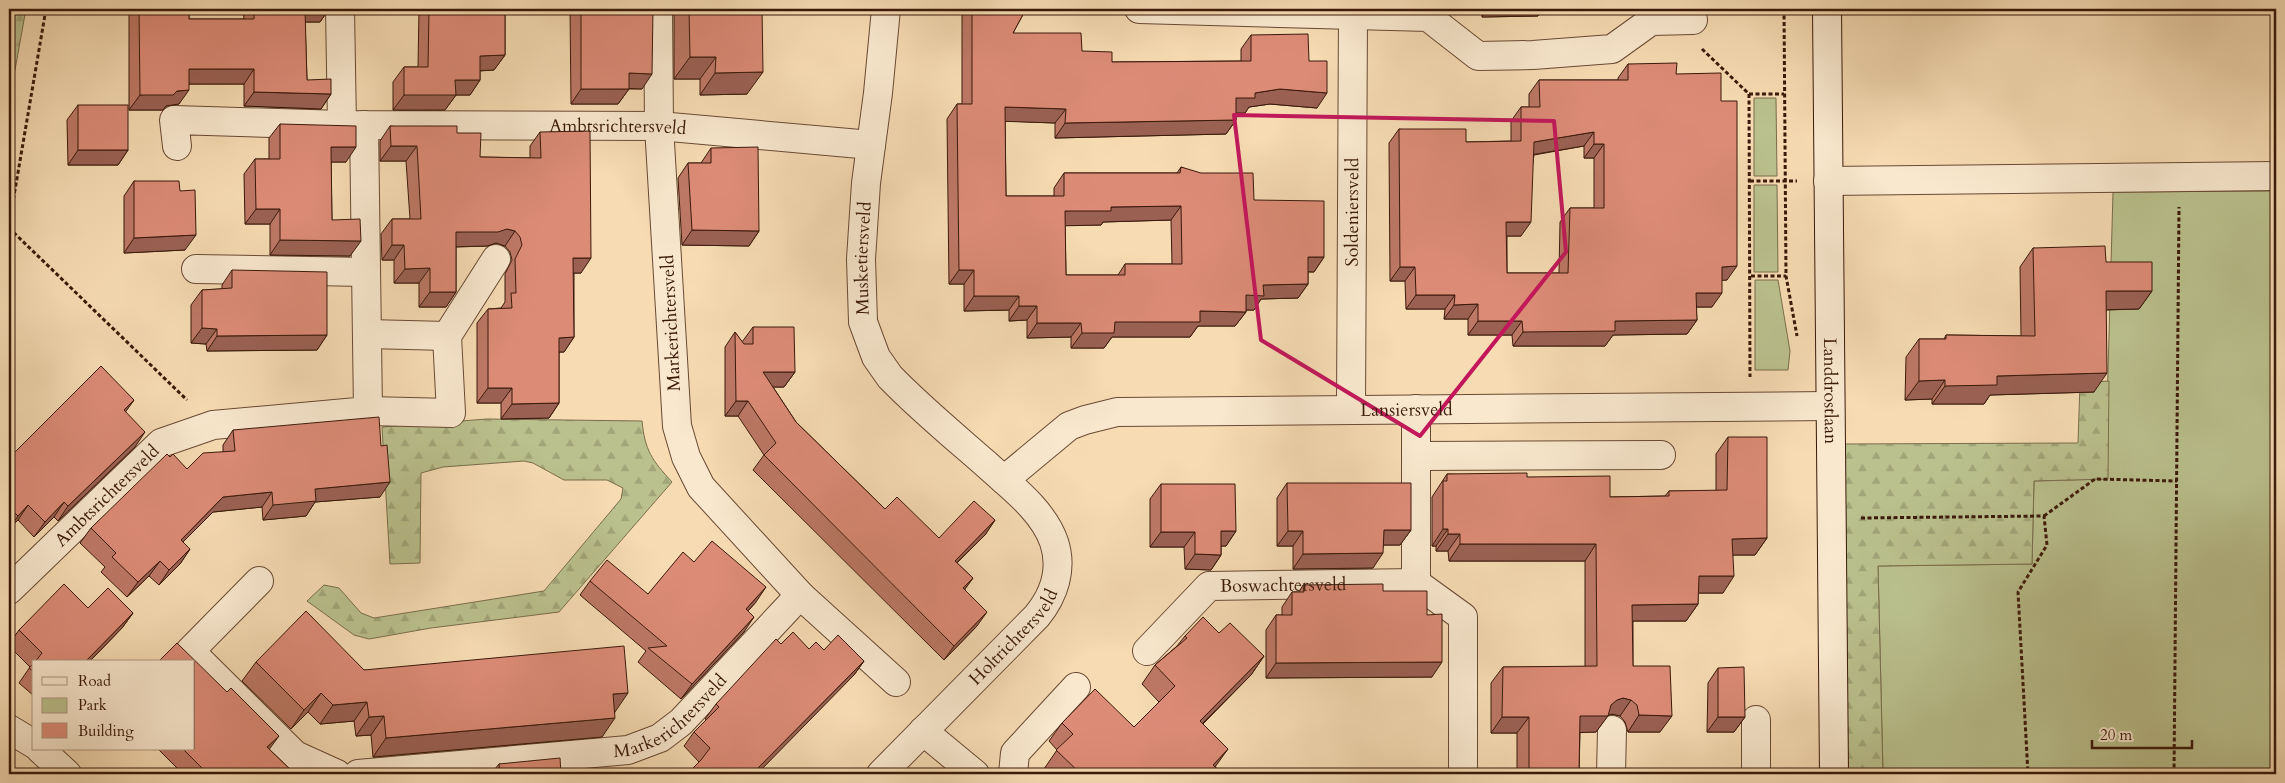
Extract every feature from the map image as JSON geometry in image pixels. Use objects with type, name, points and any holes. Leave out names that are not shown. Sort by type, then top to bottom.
[{"type":"street","points":[[340,9],[353,125],[366,272],[368,410]]},
{"type":"street","name":"Markerichtersveld","points":[[658,9],[659,126],[677,426],[686,457],[701,486],[800,595],[896,682]]},
{"type":"street","name":"Musketiersveld","points":[[886,9],[861,259],[864,322],[871,346],[882,368],[898,386],[1004,480]]},
{"type":"street","points":[[1139,9],[1353,14],[1428,13],[1478,56],[1612,50],[1651,21],[1693,20]]},
{"type":"street","name":"Landdrostlaan","points":[[1827,9],[1829,406],[1834,774]]},
{"type":"street","name":"Soldeniersveld","points":[[1351,410],[1353,14]]},
{"type":"street","name":"Ambtsrichtersveld","points":[[177,146],[174,120],[353,125],[659,126],[871,145]]},
{"type":"street","points":[[1828,181],[2276,176]]},
{"type":"street","points":[[368,334],[448,336],[496,259]]},
{"type":"street","points":[[196,270],[366,272]]},
{"type":"street","name":"Ambtsrichtersveld","points":[[9,590],[161,443],[213,425],[368,410],[451,413],[448,336]]},
{"type":"street","name":"Lansiersveld","points":[[1004,480],[1060,432],[1085,420],[1101,415],[1135,411],[1829,406]]},
{"type":"street","points":[[1416,409],[1416,583],[1463,617],[1463,774]]},
{"type":"street","points":[[1417,456],[1662,455]]},
{"type":"street","name":"Holtrichtersveld","points":[[882,774],[1037,616],[1051,596],[1055,585],[1057,562],[1053,540],[1039,516],[1004,480]]},
{"type":"street","points":[[258,581],[190,651],[295,755],[337,774]]},
{"type":"street","name":"Boswachtersveld","points":[[1147,651],[1209,586],[1416,583]]},
{"type":"street","name":"Markerichtersveld","points":[[375,774],[628,750],[660,738],[681,722],[800,595]]},
{"type":"street","points":[[1013,774],[1015,753],[1076,687]]},
{"type":"street","points":[[1756,720],[1756,774]]},
{"type":"street","points":[[9,729],[32,743]]},
{"type":"street","points":[[1611,774],[1612,730]]},
{"type":"street","points":[[923,731],[975,774]]},
{"type":"street","points":[[41,750],[67,774]]},
{"type":"path","points":[[46,9],[9,226],[213,425]]},
{"type":"path","name":"Landdrostlaan","points":[[1784,9],[1786,276],[1797,341]]},
{"type":"path","points":[[1693,20],[1697,44],[1749,94],[1784,94]]},
{"type":"path","points":[[1749,94],[1750,408]]},
{"type":"path","points":[[2174,774],[2180,177]]},
{"type":"path","points":[[1750,181],[1785,181]]},
{"type":"path","points":[[1750,276],[1786,276]]},
{"type":"path","points":[[1831,519],[2044,516],[2095,479],[2177,482]]},
{"type":"path","points":[[2028,774],[2018,592],[2047,545],[2044,516]]},
{"type":"highlighted area","points":[[1234,115],[1554,121],[1566,252],[1420,436],[1261,340]]},
{"type":"green space","points":[[9,9],[26,9],[9,103]]},
{"type":"green space","points":[[1754,98],[1776,98],[1777,176],[1754,176]]},
{"type":"green space","points":[[1754,185],[1777,185],[1778,272],[1754,272]]},
{"type":"green space","points":[[2276,191],[2276,774],[1883,774],[1878,566],[2032,564],[2034,481],[2105,479],[2113,192]]},
{"type":"green space","points":[[1755,280],[1778,280],[1790,351],[1788,370],[1755,370]]},
{"type":"green space","points":[[2109,381],[2108,479],[2034,481],[2032,564],[1878,566],[1883,774],[1848,774],[1845,444],[2078,443],[2080,383]]},
{"type":"green space","points":[[487,419],[642,421],[648,448],[659,467],[672,482],[559,612],[431,628],[369,639],[354,635],[307,601],[324,585],[339,588],[361,613],[374,618],[544,591],[621,499],[623,488],[607,480],[564,480],[533,463],[524,461],[443,467],[421,473],[420,563],[390,564],[382,427]]},
{"type":"building","points":[[139,9],[189,9],[189,19],[254,19],[254,9],[305,9],[307,80],[331,79],[331,94],[254,92],[254,69],[189,69],[189,90],[177,91],[173,95],[140,95]]},
{"type":"building","points":[[429,9],[505,9],[505,55],[480,56],[480,80],[455,80],[456,95],[404,95],[404,67],[428,67]]},
{"type":"building","points":[[581,9],[653,9],[652,74],[629,73],[629,89],[581,89]]},
{"type":"building","points":[[689,9],[762,9],[763,72],[715,73],[716,57],[690,57]]},
{"type":"building","points":[[972,9],[1026,9],[1013,33],[1081,33],[1082,51],[1112,52],[1112,62],[1251,61],[1251,35],[1308,34],[1309,61],[1327,61],[1327,93],[1280,89],[1255,93],[1255,98],[1236,98],[1236,120],[1065,123],[1066,109],[1005,107],[1006,196],[1064,196],[1064,173],[1180,173],[1181,167],[1201,173],[1253,173],[1254,200],[1324,201],[1324,257],[1308,257],[1308,284],[1263,285],[1264,296],[1246,295],[1246,312],[1200,311],[1200,322],[1115,322],[1114,333],[1082,333],[1081,323],[1037,323],[1037,306],[1019,306],[1019,296],[974,296],[974,270],[959,270],[957,104],[972,104]],"holes":[[[1181,206],[1182,264],[1125,264],[1125,275],[1066,275],[1065,211],[1111,211],[1111,207]]]},
{"type":"building","points":[[1677,63],[1676,74],[1721,73],[1721,101],[1737,101],[1737,266],[1722,267],[1722,293],[1696,293],[1697,320],[1615,321],[1615,331],[1523,332],[1522,321],[1478,321],[1478,304],[1454,305],[1455,295],[1416,295],[1415,267],[1400,267],[1399,129],[1466,129],[1466,142],[1521,141],[1521,107],[1540,107],[1539,80],[1628,80],[1628,64]],"holes":[[[1594,132],[1594,144],[1604,144],[1604,208],[1570,208],[1568,273],[1507,273],[1506,222],[1531,222],[1534,142]]]},
{"type":"building","points":[[78,105],[128,105],[128,150],[78,150]]},
{"type":"building","points":[[280,124],[356,126],[356,147],[331,147],[332,220],[360,219],[361,241],[280,240],[280,209],[256,209],[255,159],[280,159]]},
{"type":"building","points":[[390,126],[457,126],[457,133],[481,133],[480,157],[541,158],[540,132],[590,131],[591,258],[573,258],[574,337],[559,338],[559,403],[512,404],[512,388],[488,388],[488,309],[512,308],[511,293],[516,293],[515,259],[522,245],[520,237],[515,231],[507,229],[498,232],[456,232],[456,292],[430,292],[430,268],[405,269],[404,245],[392,245],[392,219],[421,219],[417,146],[391,146]]},
{"type":"building","points":[[758,147],[759,231],[692,230],[688,163],[711,163],[711,148]]},
{"type":"building","points":[[134,181],[179,181],[180,191],[195,190],[196,235],[134,238]]},
{"type":"building","points":[[2105,246],[2106,262],[2152,262],[2152,291],[2106,291],[2107,373],[1997,376],[1997,385],[1945,386],[1945,380],[1919,381],[1919,339],[1946,339],[1946,335],[2035,336],[2033,248]]},
{"type":"building","points":[[232,270],[327,272],[327,335],[217,336],[217,329],[202,328],[202,290],[232,288]]},
{"type":"building","points":[[753,327],[794,327],[795,372],[763,372],[796,422],[885,509],[897,497],[939,538],[974,501],[995,520],[955,561],[973,578],[963,588],[987,612],[954,646],[764,455],[776,443],[748,401],[736,401],[735,332],[744,344],[753,344]]},
{"type":"building","points":[[101,366],[134,400],[124,410],[145,432],[68,506],[64,502],[45,522],[28,505],[18,516],[9,507],[9,458]]},
{"type":"building","points":[[379,417],[381,446],[387,445],[390,482],[315,489],[316,501],[273,505],[272,492],[223,497],[181,540],[190,549],[169,570],[160,561],[138,582],[112,557],[116,553],[91,528],[167,454],[170,457],[173,454],[187,469],[203,453],[235,451],[233,430]]},
{"type":"building","points":[[1728,437],[1767,437],[1767,538],[1732,539],[1734,576],[1699,576],[1698,604],[1632,605],[1633,666],[1670,666],[1672,716],[1639,715],[1637,705],[1631,700],[1623,698],[1611,705],[1608,716],[1580,716],[1579,774],[1529,774],[1529,717],[1502,717],[1503,667],[1597,666],[1596,544],[1460,544],[1460,534],[1448,534],[1448,529],[1443,529],[1443,481],[1447,481],[1447,474],[1527,473],[1527,477],[1610,476],[1610,497],[1669,496],[1669,491],[1727,490]]},
{"type":"building","points":[[1287,483],[1411,483],[1411,530],[1384,530],[1383,553],[1303,554],[1303,531],[1288,531]]},
{"type":"building","points":[[1161,484],[1235,484],[1236,531],[1221,531],[1221,555],[1195,554],[1195,532],[1161,532]]},
{"type":"building","points":[[712,541],[766,587],[746,609],[754,617],[692,684],[648,648],[667,646],[590,581],[607,560],[648,594],[683,552],[694,562]]},
{"type":"building","points":[[64,584],[88,608],[108,588],[133,613],[87,660],[37,660],[42,653],[19,630]]},
{"type":"building","points":[[1383,584],[1383,591],[1427,591],[1427,615],[1442,614],[1442,662],[1276,663],[1276,615],[1292,615],[1292,592],[1304,592],[1303,585]]},
{"type":"building","points":[[306,611],[364,670],[624,646],[628,693],[613,694],[615,718],[386,738],[384,716],[369,717],[367,702],[333,705],[321,693],[304,710],[256,662]]},
{"type":"building","points":[[1203,617],[1219,633],[1230,623],[1264,656],[1200,721],[1228,749],[1213,765],[1223,774],[1081,774],[1056,750],[1073,734],[1062,723],[1095,689],[1134,727],[1175,686],[1155,665],[1187,638],[1185,636]]},
{"type":"building","points":[[793,632],[809,649],[816,642],[824,650],[838,635],[864,661],[752,774],[687,774],[710,748],[694,732],[719,707],[716,704],[776,639],[781,644]]},
{"type":"building","points":[[177,643],[194,660],[160,660]]},
{"type":"building","points":[[195,661],[227,692],[231,688],[279,736],[267,747],[295,774],[208,774],[184,750],[195,750]]},
{"type":"building","points":[[1744,667],[1745,717],[1718,717],[1718,668]]},
{"type":"building","points":[[560,758],[561,774],[500,774],[499,764]]}]
